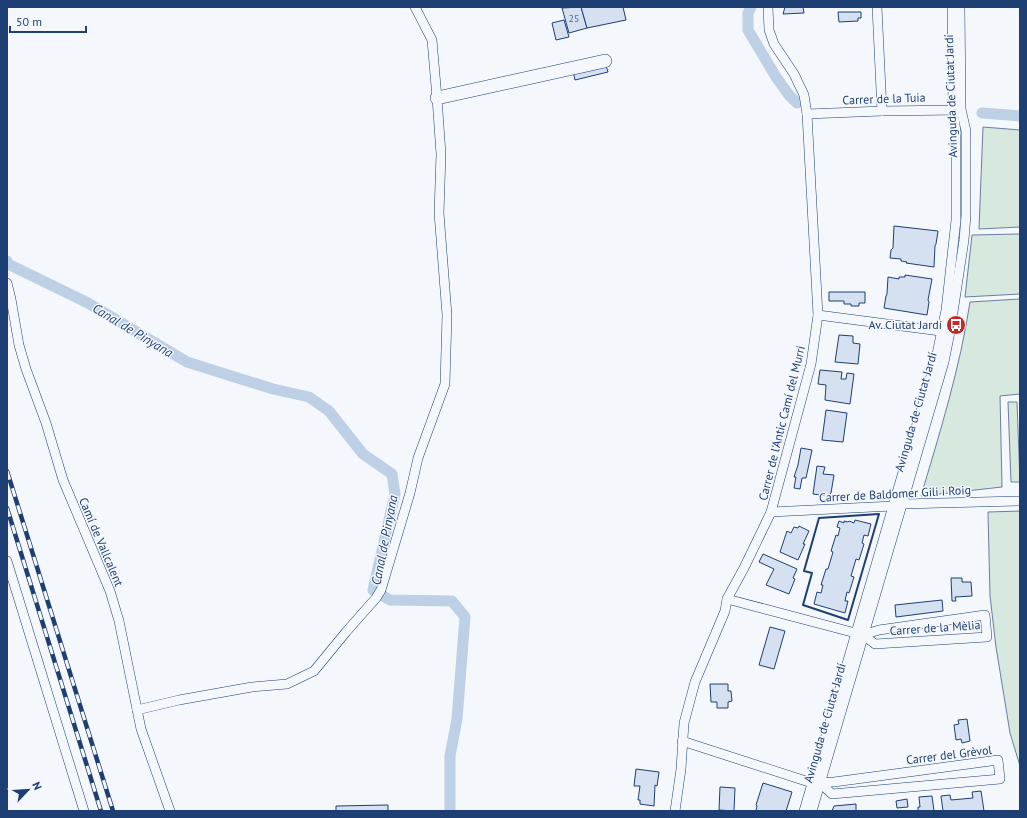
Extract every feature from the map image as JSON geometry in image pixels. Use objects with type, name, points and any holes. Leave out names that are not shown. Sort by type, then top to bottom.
[{"type":"street","points":[[137,710],[179,700],[252,687],[287,684],[314,671],[378,594],[410,493],[418,458],[445,384],[447,315],[439,213],[441,154],[438,98],[432,40],[416,7]]},
{"type":"street","name":"Carrer de l'Antic Camí del Murri","points":[[675,811],[684,723],[695,682],[725,611],[727,599],[771,512],[811,364],[818,315],[808,114],[804,95],[794,74],[774,44],[769,30],[768,7]]},
{"type":"street","points":[[877,7],[882,111]]},
{"type":"street","name":"Avinguda de Ciutat Jardí","points":[[952,7],[957,110]]},
{"type":"street","name":"Avinguda de Ciutat Jardí","points":[[804,811],[816,783],[898,505],[936,360],[946,332],[946,310],[956,220],[956,132],[960,7]]},
{"type":"street","points":[[438,98],[605,61]]},
{"type":"street","name":"Carrer de la Tuia","points":[[808,114],[957,110]]},
{"type":"street","name":"Camí de Vallcalent","points":[[7,283],[19,345],[26,369],[46,423],[63,480],[110,591],[119,621],[141,729],[170,811]]},
{"type":"street","points":[[818,315],[946,332]]},
{"type":"street","name":"Carrer de Baldomer Gili i Roig","points":[[771,512],[898,505],[1020,501]]},
{"type":"street","points":[[7,561],[84,811]]},
{"type":"street","name":"Carrer de la Mèlia","points":[[727,599],[860,634],[875,644],[987,637],[985,615],[860,634]]},
{"type":"street","name":"Carrer del Grèvol","points":[[682,741],[816,783],[832,794],[1000,779],[998,760],[834,782],[816,783]]},
{"type":"street","name":"Avinguda de Ciutat Jardí","points":[[812,811],[816,783]]},
{"type":"shaded area","points":[[983,127],[1020,130],[1020,227],[979,229]]},
{"type":"shaded area","points":[[1020,234],[1020,294],[965,297],[972,235]]},
{"type":"shaded area","points":[[1020,299],[1020,394],[1000,396],[1002,487],[921,496],[955,376],[970,302]]},
{"type":"shaded area","points":[[1008,402],[1017,402],[1020,482],[1011,482]]},
{"type":"shaded area","points":[[1020,511],[1020,766],[1010,733],[996,647],[990,596],[988,512]]},
{"type":"building","points":[[581,7],[587,28],[569,33],[562,8]]},
{"type":"building","points":[[581,7],[623,7],[626,20],[587,28]]},
{"type":"building","points":[[785,7],[803,7],[804,13],[783,14]]},
{"type":"building","points":[[838,12],[861,12],[861,18],[858,18],[858,21],[839,22]]},
{"type":"building","points":[[564,20],[569,37],[556,40],[552,23]]},
{"type":"building","points":[[605,63],[608,72],[575,80],[573,71]]},
{"type":"building","points":[[894,226],[938,231],[935,246],[934,267],[906,263],[907,262],[901,261],[901,259],[890,258],[891,250],[893,248]]},
{"type":"building","points":[[905,275],[932,279],[927,315],[884,308],[888,277],[899,279],[899,277],[905,277]]},
{"type":"building","points":[[829,292],[865,292],[865,303],[859,303],[859,306],[851,306],[851,304],[844,304],[844,301],[829,301]]},
{"type":"building","points":[[839,335],[853,336],[853,343],[860,344],[858,364],[835,362]]},
{"type":"building","points":[[820,370],[842,372],[841,379],[846,379],[847,373],[854,374],[850,404],[825,400],[826,385],[818,384]]},
{"type":"building","points":[[826,410],[847,413],[843,442],[822,440]]},
{"type":"building","points":[[801,448],[812,450],[806,478],[802,478],[800,489],[794,488],[796,477],[794,477]]},
{"type":"building","points":[[817,466],[825,467],[823,474],[834,475],[831,493],[828,496],[813,494]]},
{"type":"building","points":[[855,520],[871,524],[868,536],[864,535],[862,543],[864,544],[859,560],[856,559],[851,576],[854,577],[849,593],[847,592],[845,601],[848,601],[845,613],[814,604],[817,592],[821,593],[823,585],[821,585],[826,569],[828,569],[833,552],[831,551],[836,535],[838,536],[840,528],[837,527],[839,521],[844,523],[844,521],[849,521],[854,523]]},
{"type":"building","points":[[799,526],[809,531],[798,560],[780,552],[787,531],[791,533],[794,527],[798,528]]},
{"type":"building","points":[[763,554],[797,569],[789,594],[766,585],[774,569],[759,562]]},
{"type":"building","points":[[951,578],[962,578],[962,582],[971,582],[972,596],[955,597],[956,601],[952,601]]},
{"type":"building","points":[[942,600],[943,611],[896,617],[895,605]]},
{"type":"building","points":[[770,627],[785,631],[774,669],[759,665]]},
{"type":"building","points":[[710,684],[728,684],[728,691],[731,691],[732,701],[728,702],[728,708],[717,708],[717,702],[711,702]]},
{"type":"building","points":[[967,719],[970,741],[962,743],[961,739],[956,740],[954,725],[959,724],[958,720]]},
{"type":"building","points":[[636,769],[659,772],[657,786],[655,785],[654,806],[640,804],[640,800],[638,800],[640,786],[634,786]]},
{"type":"building","points":[[763,783],[792,792],[786,811],[756,811],[756,805]]},
{"type":"building","points":[[720,787],[735,788],[734,811],[719,810]]},
{"type":"building","points":[[981,791],[984,811],[943,811],[941,796],[950,795],[951,800],[973,798],[972,792]]},
{"type":"building","points":[[932,796],[934,811],[918,811],[918,807],[920,807],[919,797]]},
{"type":"building","points":[[907,799],[908,807],[897,808],[896,801]]},
{"type":"building","points":[[856,804],[856,811],[832,811],[834,806]]},
{"type":"building","points":[[388,805],[388,811],[336,811],[336,806]]},
{"type":"waterway","name":"Canal de Pinyana","points":[[751,7],[748,13],[748,30],[776,77],[797,103]]},
{"type":"waterway","name":"Canal de Pinyana","points":[[982,113],[1020,116]]},
{"type":"waterway","name":"Canal de Pinyana","points":[[7,261],[8,264],[88,303],[187,362],[273,389],[309,397],[329,411],[363,454],[392,474],[395,494],[373,590],[390,600],[452,601],[465,617],[457,719],[450,756],[450,811]]},
{"type":"railway","points":[[7,471],[113,811]]},
{"type":"railway","points":[[7,508],[101,811]]},
{"type":"wall","points":[[879,514],[848,620],[803,605],[812,573],[804,571],[819,518],[879,514]]},
{"type":"place","name":"Av. Ciutat Jardí","points":[[956,325]]}]
